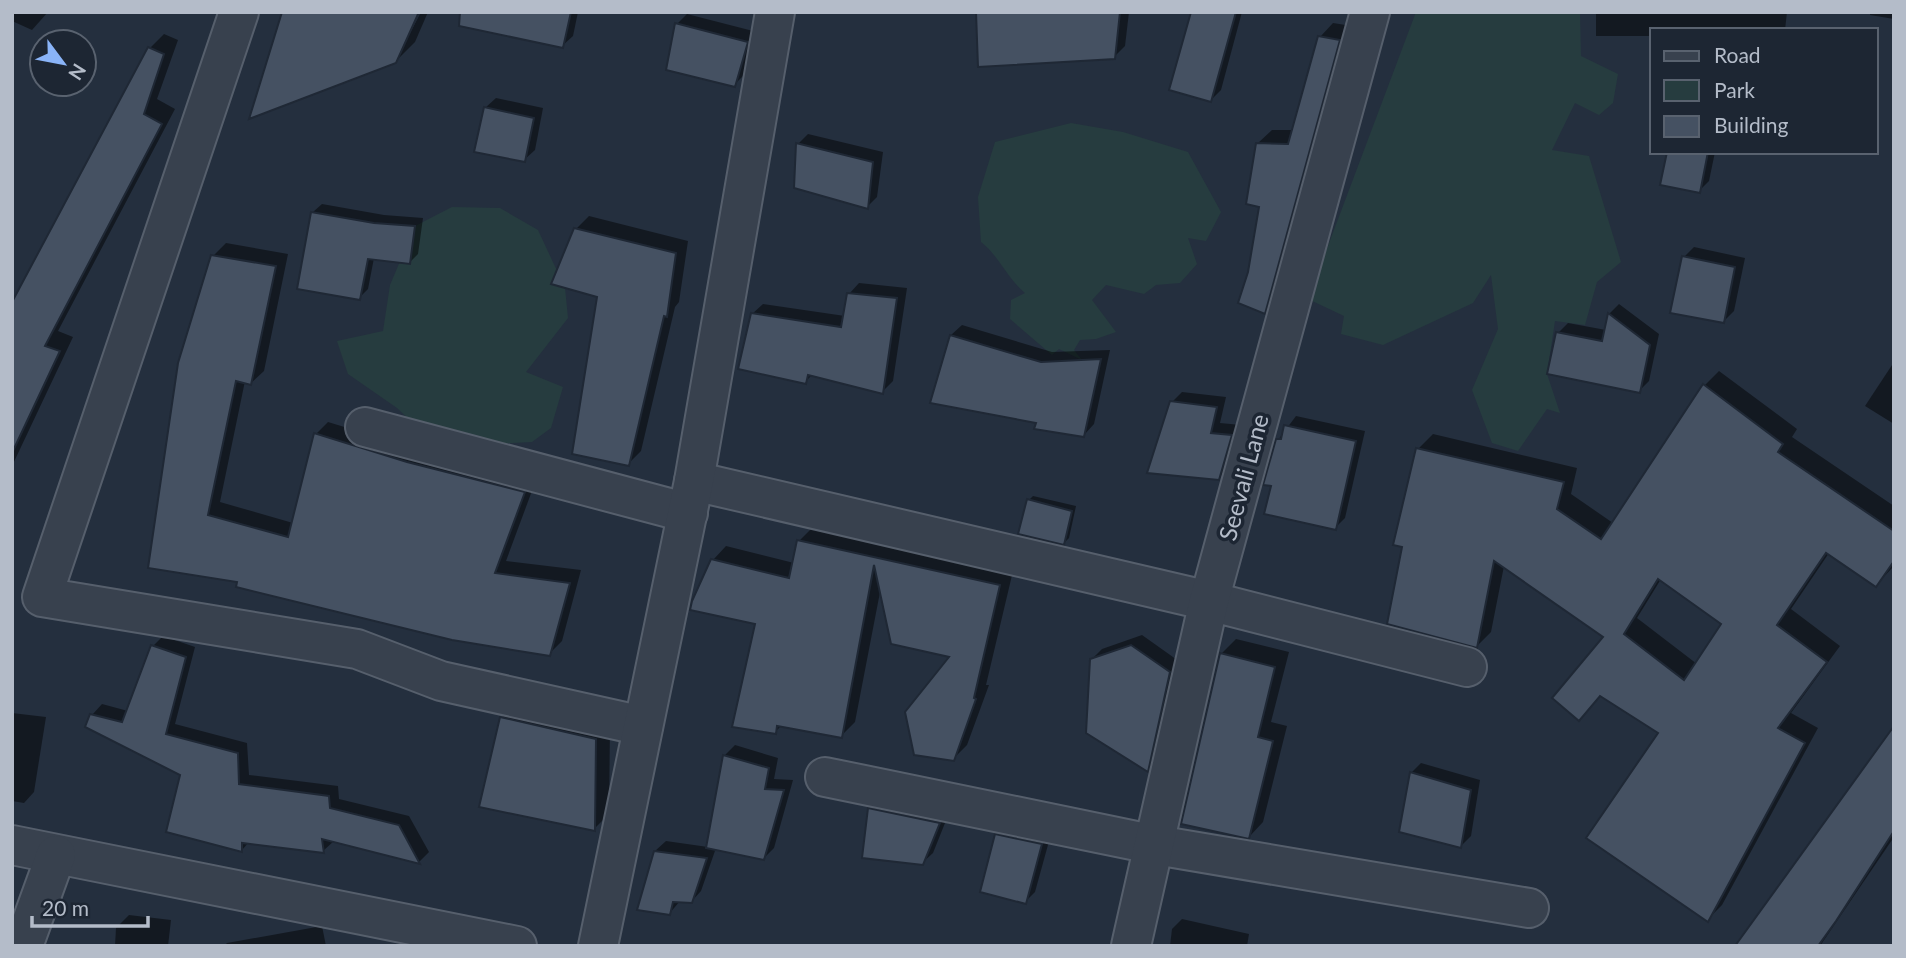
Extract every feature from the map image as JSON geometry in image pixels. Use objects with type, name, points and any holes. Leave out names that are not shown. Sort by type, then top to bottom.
[{"type":"street","points":[[239,12],[42,597],[357,649],[441,681],[643,726]]},
{"type":"street","points":[[598,946],[691,497],[775,12]]},
{"type":"street","name":"Seevali Lane","points":[[1131,946],[1156,845],[1209,601],[1370,12]]},
{"type":"street","points":[[365,427],[691,497],[1209,601],[1467,667]]},
{"type":"street","points":[[825,777],[1156,845],[1529,908]]},
{"type":"street","points":[[12,845],[517,946]]},
{"type":"street","points":[[23,946],[57,855]]},
{"type":"green space","points":[[1416,12],[1580,12],[1581,56],[1618,74],[1613,103],[1599,115],[1575,103],[1552,150],[1589,156],[1621,262],[1597,282],[1585,325],[1555,321],[1547,374],[1560,413],[1547,409],[1518,451],[1492,443],[1472,390],[1498,329],[1491,275],[1473,303],[1383,345],[1341,334],[1344,316],[1308,299]]},
{"type":"green space","points":[[1071,123],[1123,132],[1188,152],[1221,212],[1206,241],[1188,238],[1197,264],[1180,283],[1156,285],[1144,294],[1106,285],[1092,300],[1116,332],[1096,339],[1080,340],[1074,350],[1082,360],[1059,349],[1052,355],[1010,319],[1011,300],[1025,293],[981,242],[978,197],[995,142]]},
{"type":"green space","points":[[452,207],[500,208],[538,230],[565,288],[568,318],[526,372],[563,387],[551,428],[532,442],[438,447],[397,408],[348,374],[337,341],[383,331],[390,285],[415,226]]},
{"type":"building","points":[[282,12],[419,12],[396,63],[249,119]]},
{"type":"building","points":[[460,12],[571,12],[563,48],[459,26]]},
{"type":"building","points":[[976,12],[1120,12],[1115,59],[978,67]]},
{"type":"building","points":[[1191,12],[1236,12],[1211,102],[1169,90]]},
{"type":"building","points":[[675,23],[748,42],[735,87],[666,70]]},
{"type":"building","points":[[1318,36],[1340,40],[1265,314],[1238,303],[1248,272],[1259,207],[1246,204],[1256,143],[1288,144]]},
{"type":"building","points":[[148,47],[164,54],[144,114],[162,124],[45,346],[60,351],[12,453],[12,302]]},
{"type":"building","points":[[484,107],[534,118],[525,162],[474,152]]},
{"type":"building","points":[[796,143],[873,162],[868,209],[794,188]]},
{"type":"building","points":[[1667,154],[1708,154],[1700,193],[1660,185]]},
{"type":"building","points":[[311,212],[374,223],[415,226],[410,264],[368,259],[360,300],[297,289]]},
{"type":"building","points":[[574,228],[676,253],[667,317],[664,316],[629,466],[572,454],[597,297],[551,284]]},
{"type":"building","points":[[211,255],[276,266],[251,385],[236,381],[208,515],[288,537],[314,433],[407,462],[525,492],[495,573],[570,583],[550,656],[452,640],[236,587],[237,582],[148,568],[178,363]]},
{"type":"building","points":[[1682,256],[1735,267],[1724,323],[1670,313]]},
{"type":"building","points":[[847,293],[897,298],[883,394],[808,375],[806,384],[738,369],[751,313],[841,327]]},
{"type":"building","points":[[1608,313],[1650,345],[1640,393],[1547,374],[1556,332],[1602,341]]},
{"type":"building","points":[[950,335],[1041,362],[1101,359],[1084,437],[1034,429],[1036,423],[930,403]]},
{"type":"building","points":[[1703,384],[1783,444],[1778,452],[1894,531],[1894,561],[1876,587],[1826,553],[1777,625],[1827,662],[1778,728],[1805,743],[1708,922],[1586,838],[1658,733],[1600,696],[1579,721],[1552,698],[1603,637],[1494,561],[1477,648],[1387,624],[1402,547],[1393,545],[1416,448],[1564,482],[1557,509],[1601,539]],"holes":[[[1658,579],[1721,624],[1684,680],[1624,634]]]},
{"type":"building","points":[[1170,401],[1217,407],[1211,433],[1232,435],[1219,480],[1147,473]]},
{"type":"building","points":[[1284,425],[1356,441],[1336,530],[1264,514],[1271,486],[1263,485],[1276,439],[1281,439]]},
{"type":"building","points":[[1027,499],[1072,511],[1064,545],[1018,534]]},
{"type":"building","points":[[797,540],[1000,585],[974,698],[976,699],[954,761],[914,755],[905,712],[949,657],[891,644],[874,565],[842,738],[777,726],[776,734],[732,727],[755,624],[690,610],[692,601],[711,559],[789,578]]},
{"type":"building","points":[[151,645],[186,657],[166,734],[238,753],[239,784],[329,796],[330,808],[399,825],[420,864],[322,839],[324,853],[242,843],[242,852],[166,832],[180,775],[85,727],[90,714],[122,722]]},
{"type":"building","points":[[1131,645],[1170,672],[1148,772],[1086,733],[1090,659]]},
{"type":"building","points":[[1220,653],[1275,667],[1258,737],[1273,741],[1249,839],[1181,824]]},
{"type":"building","points":[[500,717],[596,739],[595,831],[479,807]]},
{"type":"building","points":[[1894,726],[1894,831],[1818,946],[1735,946]]},
{"type":"building","points":[[723,755],[769,768],[765,789],[784,790],[764,860],[706,848]]},
{"type":"building","points":[[1410,772],[1471,790],[1461,848],[1399,832]]},
{"type":"building","points":[[868,808],[940,823],[923,865],[862,858]]},
{"type":"building","points":[[995,834],[1042,844],[1026,904],[980,892]]},
{"type":"building","points":[[654,851],[707,858],[692,903],[673,902],[670,915],[637,910]]}]
